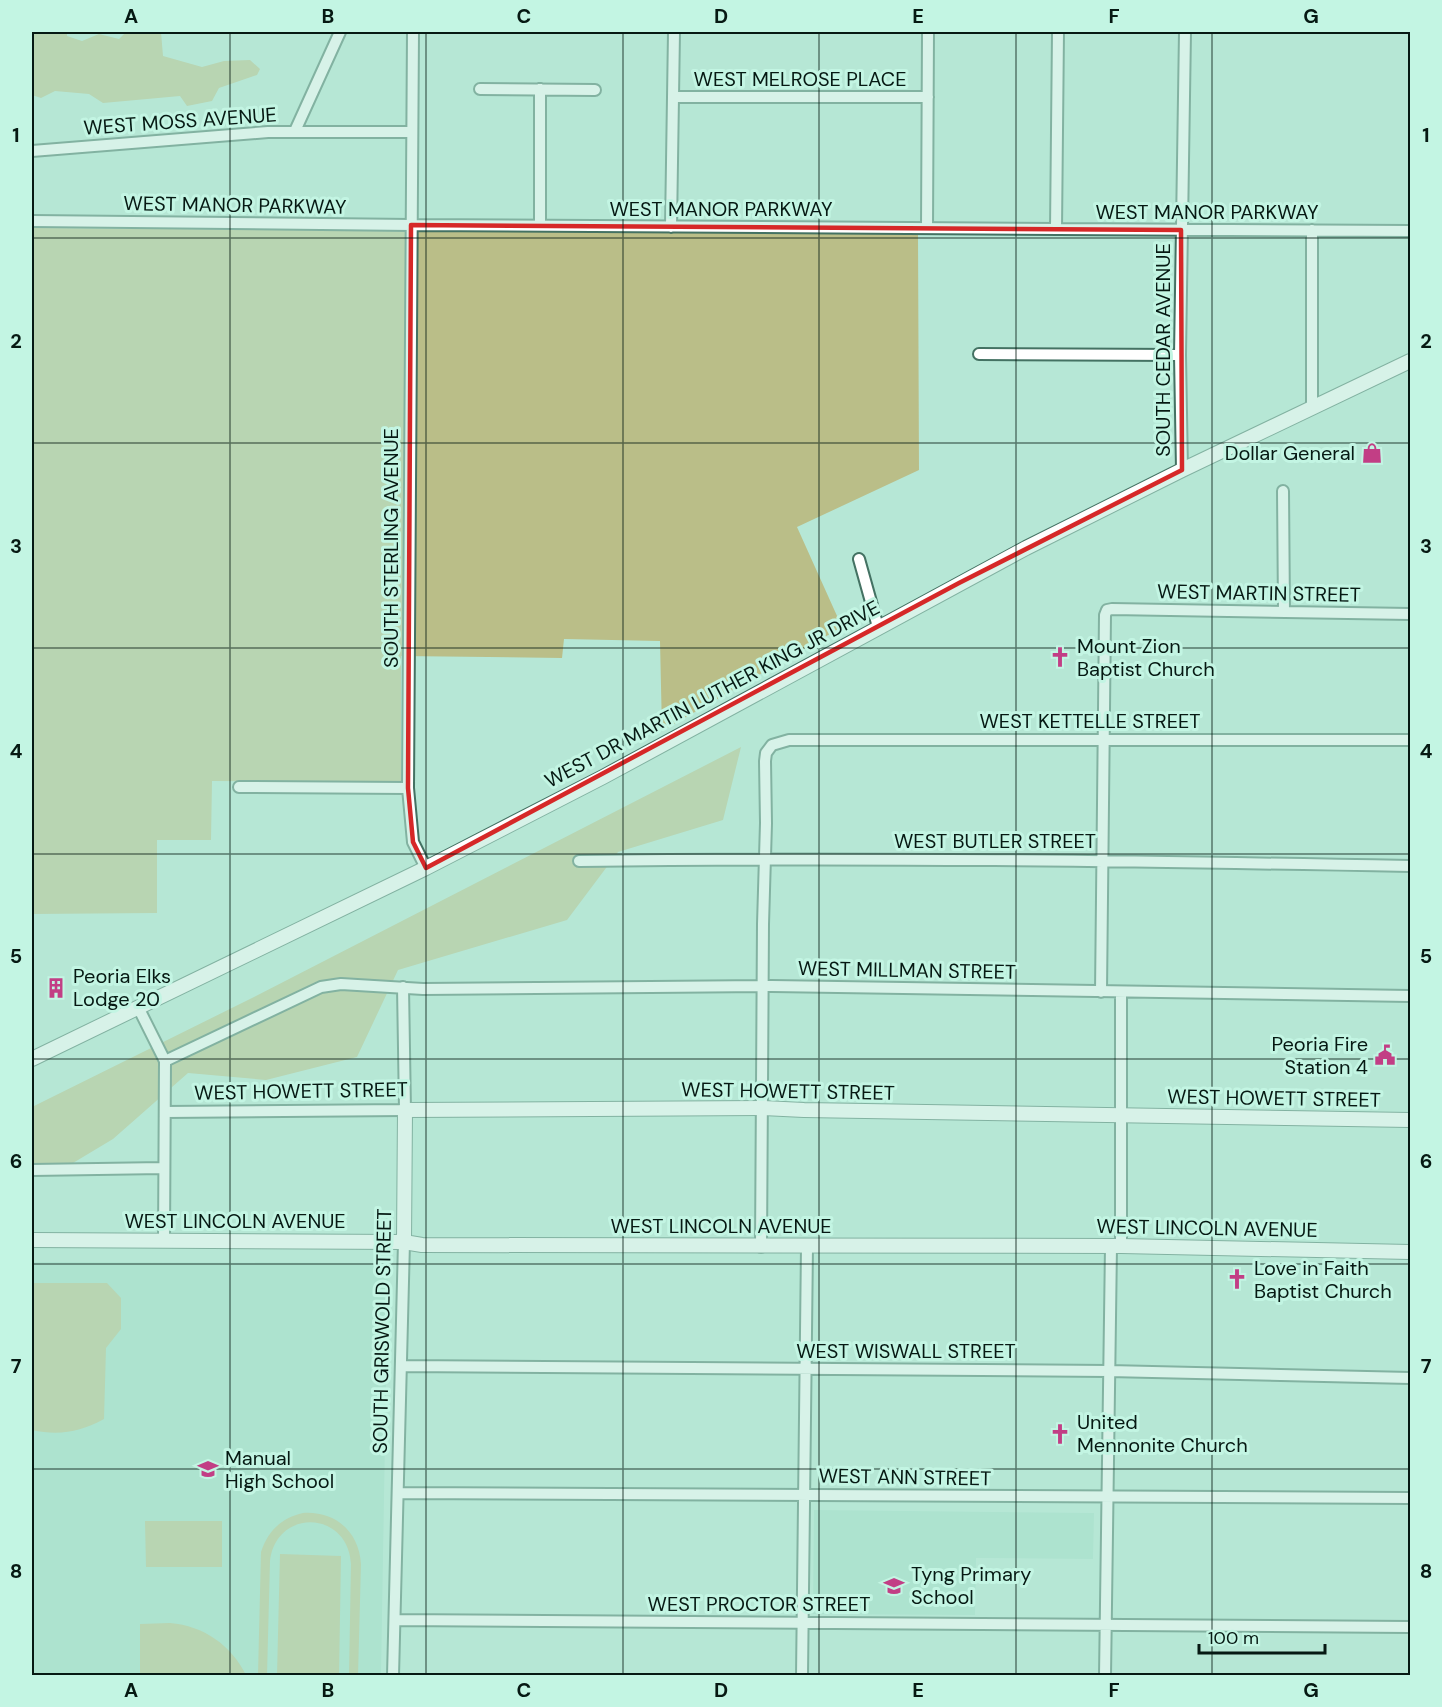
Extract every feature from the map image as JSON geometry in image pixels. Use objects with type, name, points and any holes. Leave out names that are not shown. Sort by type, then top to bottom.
[{"type":"main road","name":"WEST DR MARTIN LUTHER KING JR DRIVE","points":[[32,1059],[426,868],[603,777],[1026,548],[1182,470],[1410,361]]},
{"type":"main road","name":"WEST HOWETT STREET","points":[[405,1110],[763,1108],[1410,1120]]},
{"type":"main road","name":"SOUTH GRISWOLD STREET","points":[[404,1242],[405,1110]]},
{"type":"main road","name":"WEST LINCOLN AVENUE","points":[[32,1240],[404,1242],[422,1245],[1116,1246],[1410,1252]]},
{"type":"street","name":"WEST MOSS AVENUE","points":[[32,151],[295,131],[340,32]]},
{"type":"street","name":"SOUTH STERLING AVENUE","points":[[413,32],[408,788],[413,842],[426,868]]},
{"type":"street","points":[[671,227],[674,32]]},
{"type":"street","points":[[927,228],[928,32]]},
{"type":"street","points":[[1056,229],[1058,32]]},
{"type":"street","name":"SOUTH CEDAR AVENUE","points":[[1182,470],[1180,355],[1185,32]]},
{"type":"street","points":[[480,89],[595,90]]},
{"type":"street","points":[[540,89],[540,225]]},
{"type":"street","name":"WEST MELROSE PLACE","points":[[673,97],[928,97]]},
{"type":"street","points":[[295,131],[412,132]]},
{"type":"street","name":"WEST MANOR PARKWAY","points":[[32,221],[1410,231]]},
{"type":"street","points":[[1312,230],[1312,407]]},
{"type":"street","points":[[980,354],[1180,355]]},
{"type":"street","points":[[1282,491],[1284,611]]},
{"type":"street","points":[[859,560],[878,627]]},
{"type":"street","name":"WEST MARTIN STREET","points":[[1103,738],[1105,615],[1107,610],[1410,614]]},
{"type":"street","points":[[1101,992],[1103,738]]},
{"type":"street","name":"WEST KETTELLE STREET","points":[[765,858],[766,753],[770,746],[789,740],[1103,738],[1410,740]]},
{"type":"street","points":[[239,787],[408,788]]},
{"type":"street","points":[[761,1246],[765,858]]},
{"type":"street","name":"WEST BUTLER STREET","points":[[579,861],[765,858],[1101,860],[1410,866]]},
{"type":"street","name":"WEST MILLMAN STREET","points":[[165,1061],[321,987],[341,984],[435,989],[763,986],[1410,996]]},
{"type":"street","name":"SOUTH GRISWOLD STREET","points":[[403,987],[405,1110]]},
{"type":"street","points":[[1105,1676],[1109,1371],[1121,1115],[1121,993]]},
{"type":"street","points":[[139,1009],[165,1061],[164,1240]]},
{"type":"street","name":"WEST HOWETT STREET","points":[[165,1112],[405,1110]]},
{"type":"street","points":[[32,1170],[164,1168]]},
{"type":"street","name":"SOUTH GRISWOLD STREET","points":[[393,1676],[404,1242]]},
{"type":"street","points":[[802,1676],[807,1246]]},
{"type":"street","name":"WEST WISWALL STREET","points":[[402,1366],[1109,1371],[1410,1378]]},
{"type":"street","name":"WEST ANN STREET","points":[[398,1493],[1410,1498]]},
{"type":"street","name":"WEST PROCTOR STREET","points":[[395,1620],[1106,1623],[1410,1627]]},
{"type":"highlighted area","points":[[411,225],[1181,230],[1182,470],[959,583],[426,868],[413,842],[408,788]]},
{"type":"shaded area","points":[[32,32],[67,32],[67,36],[82,41],[99,34],[119,39],[126,32],[161,32],[163,56],[202,67],[224,61],[250,60],[260,69],[257,75],[219,88],[212,101],[187,106],[180,96],[103,103],[89,94],[55,91],[41,98],[32,95]]},
{"type":"shaded area","points":[[32,228],[918,234],[919,470],[797,527],[842,627],[662,731],[660,641],[564,639],[562,658],[401,656],[401,782],[212,781],[211,840],[157,840],[157,913],[32,914]]},
{"type":"shaded area","points":[[741,747],[723,820],[618,852],[567,920],[398,970],[357,1057],[266,1080],[188,1073],[113,1139],[53,1175],[32,1175],[32,1107],[252,998]]},
{"type":"shaded area","name":"Manual High School","points":[[32,1262],[388,1263],[381,1675],[32,1676]]},
{"type":"shaded area","points":[[32,1283],[107,1283],[121,1298],[121,1329],[106,1348],[104,1419],[69,1432],[32,1430]]},
{"type":"shaded area","name":"Tyng Primary School","points":[[814,1510],[1094,1513],[1093,1559],[976,1558],[975,1615],[813,1614]]},
{"type":"shaded area","points":[[303,1513],[315,1513],[335,1520],[344,1526],[356,1542],[361,1564],[358,1675],[349,1675],[351,1564],[347,1546],[338,1533],[326,1525],[312,1522],[297,1524],[285,1532],[275,1544],[270,1561],[267,1675],[258,1675],[261,1552],[276,1526],[288,1518]]},
{"type":"shaded area","points":[[145,1521],[222,1521],[222,1567],[146,1567]]},
{"type":"shaded area","points":[[280,1554],[341,1556],[339,1675],[277,1675]]},
{"type":"shaded area","points":[[170,1623],[194,1628],[215,1639],[233,1655],[246,1675],[140,1675],[140,1624]]},
{"type":"place","name":"Dollar General","points":[[1372,453]]},
{"type":"place","name":"Mount Zion Baptist Church","points":[[1060,657]]},
{"type":"place","name":"Peoria Elks Lodge 20","points":[[56,988]]},
{"type":"place","name":"Peoria Fire Station 4","points":[[1385,1055]]},
{"type":"place","name":"Love in Faith Baptist Church","points":[[1237,1279]]},
{"type":"place","name":"United Mennonite Church","points":[[1060,1434]]},
{"type":"place","name":"Manual High School","points":[[208,1469]]},
{"type":"place","name":"Tyng Primary School","points":[[894,1586]]}]
